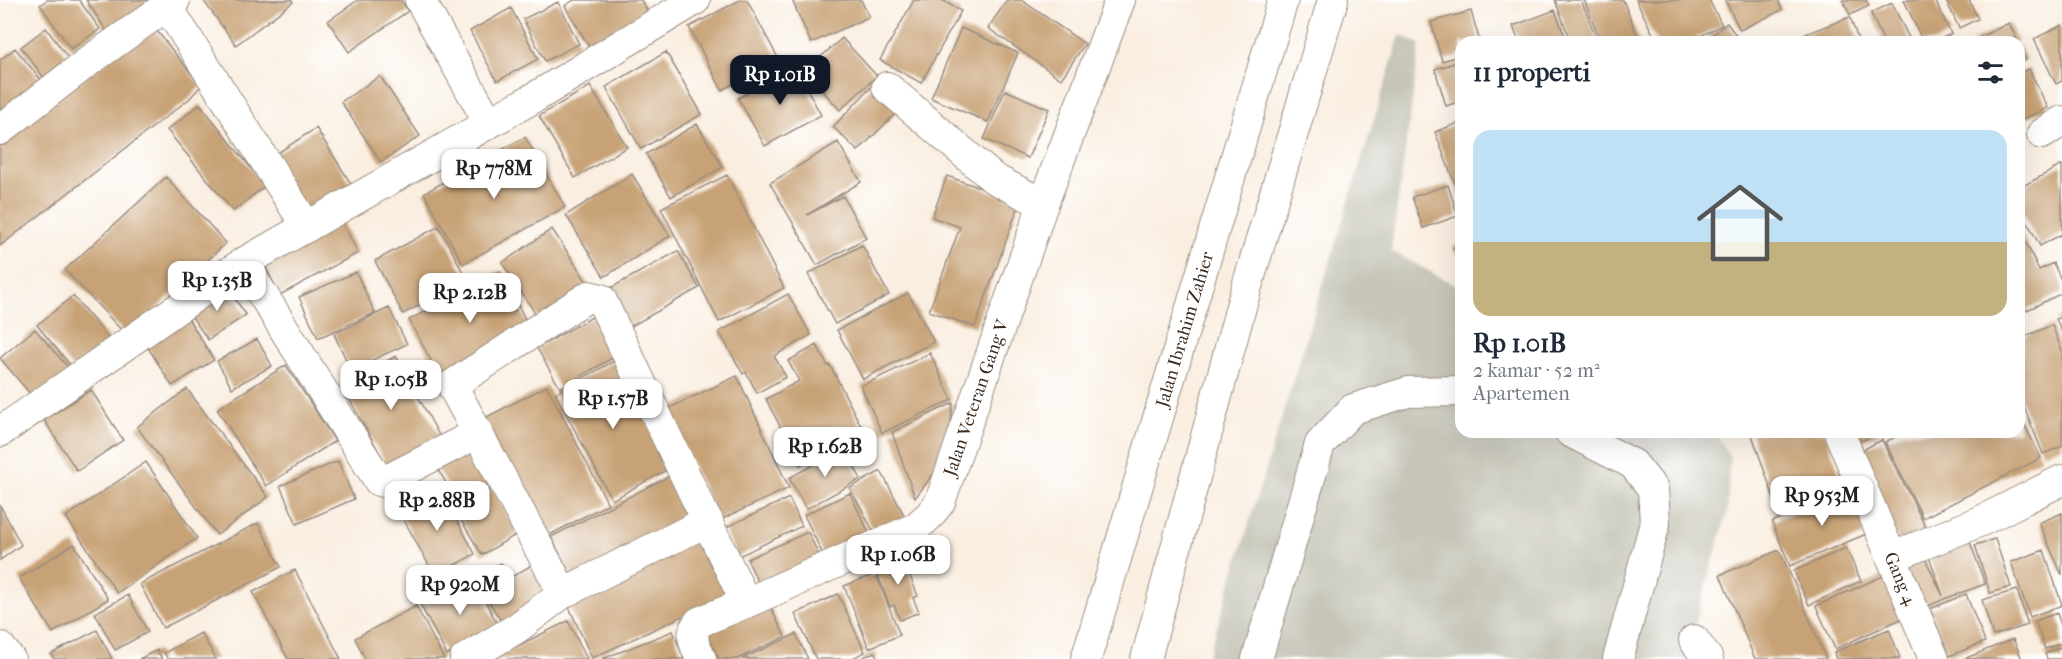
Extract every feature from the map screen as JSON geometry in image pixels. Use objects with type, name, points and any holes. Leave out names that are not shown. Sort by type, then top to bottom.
[{"type":"street","points":[[420,0],[489,123]]},
{"type":"street","points":[[0,432],[243,263],[537,96],[656,10],[695,0]]},
{"type":"street","name":"Jalan Veteran Gang V","points":[[701,659],[692,636],[699,622],[915,528],[940,502],[1043,204],[1120,0]]},
{"type":"street","name":"Jalan Ibrahim Zahier","points":[[1086,659],[1283,0]]},
{"type":"street","points":[[1146,659],[1326,2]]},
{"type":"street","points":[[0,130],[89,61],[171,3],[307,227]]},
{"type":"street","points":[[887,87],[993,178],[1043,204]]},
{"type":"street","points":[[243,263],[379,481],[384,482],[478,433]]},
{"type":"street","points":[[563,593],[452,385],[590,296],[601,299],[746,603]]},
{"type":"street","points":[[1257,659],[1320,444],[1353,409],[1408,392],[1455,391]]},
{"type":"street","points":[[1582,438],[1633,464],[1653,489],[1654,523],[1618,659]]},
{"type":"street","name":"Gang 4","points":[[1842,438],[1934,659]]},
{"type":"street","points":[[1892,557],[1981,521],[2062,480]]},
{"type":"street","points":[[465,659],[517,628],[563,593],[708,521]]},
{"type":"street","points":[[0,647],[10,659]]},
{"type":"shaded area","points":[[1400,35],[1420,44],[1391,251],[1455,285],[1455,438],[1719,438],[1730,457],[1727,513],[1685,659],[1207,659]]},
{"type":"building","points":[[47,0],[79,0],[100,29],[71,49],[40,5]]},
{"type":"building","points":[[86,0],[155,0],[112,39]]},
{"type":"building","points":[[203,0],[292,0],[293,2],[236,45]]},
{"type":"building","points":[[358,0],[401,0],[408,11],[349,52],[328,21]]},
{"type":"building","points":[[574,0],[641,0],[650,15],[591,50],[565,6]]},
{"type":"building","points":[[740,0],[747,0],[779,60],[722,90],[689,27]]},
{"type":"building","points":[[792,0],[861,0],[869,17],[811,43]]},
{"type":"building","points":[[914,0],[942,0],[961,11],[921,83],[880,60]]},
{"type":"building","points":[[1007,0],[1021,0],[1085,44],[1061,79],[988,28]]},
{"type":"building","points":[[1555,0],[1581,0],[1596,36],[1569,36]]},
{"type":"building","points":[[1584,0],[1623,0],[1638,36],[1599,36]]},
{"type":"building","points":[[1636,0],[1709,0],[1722,25],[1701,36],[1654,36]]},
{"type":"building","points":[[1725,0],[1778,0],[1782,10],[1740,30]]},
{"type":"building","points":[[1843,0],[1866,0],[1869,6],[1850,15]]},
{"type":"building","points":[[1904,0],[1935,0],[1951,34],[1920,36]]},
{"type":"building","points":[[1946,0],[1969,0],[1978,19],[1959,28]]},
{"type":"building","points":[[558,2],[579,44],[545,61],[523,19]]},
{"type":"building","points":[[1892,3],[1908,36],[1881,36],[1871,13]]},
{"type":"building","points":[[511,8],[538,59],[497,81],[470,31]]},
{"type":"building","points":[[1555,10],[1565,36],[1517,36],[1513,26]]},
{"type":"building","points":[[1471,11],[1478,36],[1455,36],[1455,57],[1442,61],[1431,22]]},
{"type":"building","points":[[1850,17],[1857,36],[1803,36]]},
{"type":"building","points":[[1727,23],[1737,36],[1711,36]]},
{"type":"building","points":[[2009,23],[2015,36],[1982,36]]},
{"type":"building","points":[[2062,25],[2062,81],[2056,84],[2034,39]]},
{"type":"building","points":[[153,26],[201,86],[189,99],[0,246],[0,144]]},
{"type":"building","points":[[46,28],[72,63],[47,82],[21,47]]},
{"type":"building","points":[[961,28],[1018,53],[988,122],[931,98]]},
{"type":"building","points":[[842,38],[877,76],[840,110],[805,71]]},
{"type":"building","points":[[15,48],[46,86],[0,122],[0,60]]},
{"type":"building","points":[[666,52],[702,114],[641,149],[606,87]]},
{"type":"building","points":[[1455,63],[1455,103],[1446,106],[1435,69]]},
{"type":"building","points":[[795,67],[821,115],[765,146],[738,98]]},
{"type":"building","points":[[2029,69],[2048,108],[2025,118],[2025,71]]},
{"type":"building","points":[[380,76],[420,136],[381,162],[341,102]]},
{"type":"building","points":[[876,82],[902,107],[858,151],[833,127]]},
{"type":"building","points":[[590,86],[627,147],[575,178],[539,116]]},
{"type":"building","points":[[1005,90],[1049,109],[1028,158],[984,139]]},
{"type":"building","points":[[200,104],[265,186],[233,211],[167,130]]},
{"type":"building","points":[[697,124],[723,167],[671,197],[646,154]]},
{"type":"building","points":[[1455,124],[1455,184],[1435,132]]},
{"type":"building","points":[[316,128],[353,187],[308,213],[270,158]]},
{"type":"building","points":[[525,137],[565,207],[463,264],[424,193]]},
{"type":"building","points":[[838,142],[861,182],[807,215],[843,196],[866,238],[817,265],[770,183]]},
{"type":"building","points":[[2062,165],[2062,234],[2040,246],[2025,217],[2025,185]]},
{"type":"building","points":[[632,174],[670,236],[604,277],[566,215]]},
{"type":"building","points":[[727,175],[784,288],[719,322],[661,208]]},
{"type":"building","points":[[947,176],[1020,202],[975,327],[929,311],[960,227],[932,217]]},
{"type":"building","points":[[166,177],[226,243],[127,336],[65,270]]},
{"type":"building","points":[[1448,185],[1455,207],[1455,217],[1423,228],[1412,197]]},
{"type":"building","points":[[340,218],[358,253],[280,295],[262,260]]},
{"type":"building","points":[[439,226],[467,280],[403,314],[375,261]]},
{"type":"building","points":[[552,229],[591,288],[541,322],[502,263]]},
{"type":"building","points":[[2025,240],[2039,270],[2053,263],[2062,282],[2062,293],[2025,311]]},
{"type":"building","points":[[862,245],[889,295],[835,324],[808,274]]},
{"type":"building","points":[[678,251],[699,288],[628,328],[607,290]]},
{"type":"building","points":[[500,271],[530,328],[440,377],[409,320]]},
{"type":"building","points":[[356,272],[375,313],[318,338],[299,297]]},
{"type":"building","points":[[225,284],[246,315],[208,340],[187,310]]},
{"type":"building","points":[[908,293],[934,342],[863,379],[837,330]]},
{"type":"building","points":[[788,294],[811,335],[774,356],[786,377],[757,393],[746,372],[743,374],[719,332]]},
{"type":"building","points":[[73,296],[110,340],[74,370],[37,325]]},
{"type":"building","points":[[389,308],[407,344],[351,370],[334,334]]},
{"type":"building","points":[[601,312],[623,352],[560,388],[537,348]]},
{"type":"building","points":[[186,315],[214,360],[172,386],[144,341]]},
{"type":"building","points":[[2062,317],[2062,332],[2056,319]]},
{"type":"building","points":[[2052,325],[2062,351],[2062,446],[2043,454],[2025,409],[2025,336]]},
{"type":"building","points":[[35,329],[72,372],[37,402],[0,358]]},
{"type":"building","points":[[257,339],[272,366],[232,388],[217,361]]},
{"type":"building","points":[[817,345],[828,366],[830,365],[864,432],[800,465],[766,399],[799,381],[788,361]]},
{"type":"building","points":[[930,353],[952,400],[882,433],[861,386]]},
{"type":"building","points":[[396,356],[440,437],[387,466],[342,386]]},
{"type":"building","points":[[614,361],[672,467],[612,500],[555,393]]},
{"type":"building","points":[[286,365],[335,441],[266,486],[217,409]]},
{"type":"building","points":[[737,376],[789,488],[718,521],[667,409]]},
{"type":"building","points":[[547,386],[608,504],[544,538],[479,421]]},
{"type":"building","points":[[187,389],[268,497],[217,535],[137,427]]},
{"type":"building","points":[[91,390],[123,440],[77,471],[44,420]]},
{"type":"building","points":[[953,403],[948,455],[915,498],[892,432]]},
{"type":"building","points":[[2025,426],[2041,458],[1923,518],[1885,442],[1893,438],[2025,438]]},
{"type":"building","points":[[1753,438],[1827,438],[1844,487],[1778,510]]},
{"type":"building","points":[[1848,438],[1868,438],[1851,445]]},
{"type":"building","points":[[1882,440],[1927,530],[1900,544],[1854,454]]},
{"type":"building","points":[[470,445],[492,482],[458,503],[436,466]]},
{"type":"building","points":[[844,448],[861,479],[806,509],[789,478]]},
{"type":"building","points":[[338,461],[354,499],[297,524],[280,486]]},
{"type":"building","points":[[146,462],[197,538],[117,593],[66,517]]},
{"type":"building","points":[[881,471],[907,521],[877,538],[850,488]]},
{"type":"building","points":[[677,472],[700,517],[574,581],[551,537]]},
{"type":"building","points":[[1853,487],[1871,532],[1790,566],[1772,522]]},
{"type":"building","points":[[492,488],[519,533],[482,555],[455,510]]},
{"type":"building","points":[[440,489],[475,554],[435,576],[399,511]]},
{"type":"building","points":[[850,493],[869,533],[823,555],[804,515]]},
{"type":"building","points":[[789,498],[802,526],[737,557],[724,528]]},
{"type":"building","points":[[0,505],[21,545],[0,560]]},
{"type":"building","points":[[2062,513],[2062,575],[2039,523]]},
{"type":"building","points":[[258,523],[281,567],[163,628],[140,584]]},
{"type":"building","points":[[808,532],[822,562],[761,589],[747,559]]},
{"type":"building","points":[[706,534],[733,593],[592,658],[565,598]]},
{"type":"building","points":[[1969,539],[1985,584],[1922,609],[1900,563],[1922,552],[1943,596],[1928,554]]},
{"type":"building","points":[[1995,539],[2011,587],[1990,593],[1975,545]]},
{"type":"building","points":[[74,544],[108,599],[53,633],[19,578]]},
{"type":"building","points":[[1846,548],[1861,581],[1809,605],[1794,571]]},
{"type":"building","points":[[1779,550],[1826,659],[1755,659],[1720,575]]},
{"type":"building","points":[[2044,550],[2062,605],[2030,617],[2011,562]]},
{"type":"building","points":[[901,554],[918,596],[913,598],[919,612],[900,620],[894,605],[890,607],[874,565]]},
{"type":"building","points":[[501,563],[510,578],[535,563],[553,591],[506,629],[475,579]]},
{"type":"building","points":[[295,570],[341,659],[288,659],[253,592]]},
{"type":"building","points":[[876,574],[900,635],[869,648],[844,586]]},
{"type":"building","points":[[1885,575],[1903,618],[1835,649],[1816,606]]},
{"type":"building","points":[[472,576],[499,627],[447,655],[420,604]]},
{"type":"building","points":[[2017,590],[2028,625],[1993,636],[1982,600]]},
{"type":"building","points":[[838,594],[865,652],[851,659],[816,659],[795,614]]},
{"type":"building","points":[[1966,594],[1985,642],[1949,656],[1930,609]]},
{"type":"building","points":[[128,595],[148,632],[115,650],[95,613]]},
{"type":"building","points":[[768,602],[785,637],[737,659],[719,659],[706,632]]},
{"type":"building","points":[[416,606],[444,659],[365,659],[355,638]]},
{"type":"building","points":[[2057,613],[2062,628],[2062,643],[2045,649],[2035,621]]},
{"type":"building","points":[[568,621],[587,659],[491,659]]},
{"type":"building","points":[[1889,629],[1900,658],[1836,659],[1834,652]]},
{"type":"building","points":[[97,630],[112,659],[54,659],[51,654]]},
{"type":"building","points":[[673,631],[684,659],[602,659]]},
{"type":"building","points":[[201,633],[216,659],[168,659],[164,653]]},
{"type":"building","points":[[796,634],[808,659],[742,659]]},
{"type":"building","points":[[2013,639],[2022,659],[1964,659]]},
{"type":"building","points":[[2062,646],[2062,659],[2047,659],[2045,654]]},
{"type":"building","points":[[157,650],[162,659],[139,659]]},
{"type":"building","points":[[875,652],[878,659],[859,659]]}]
